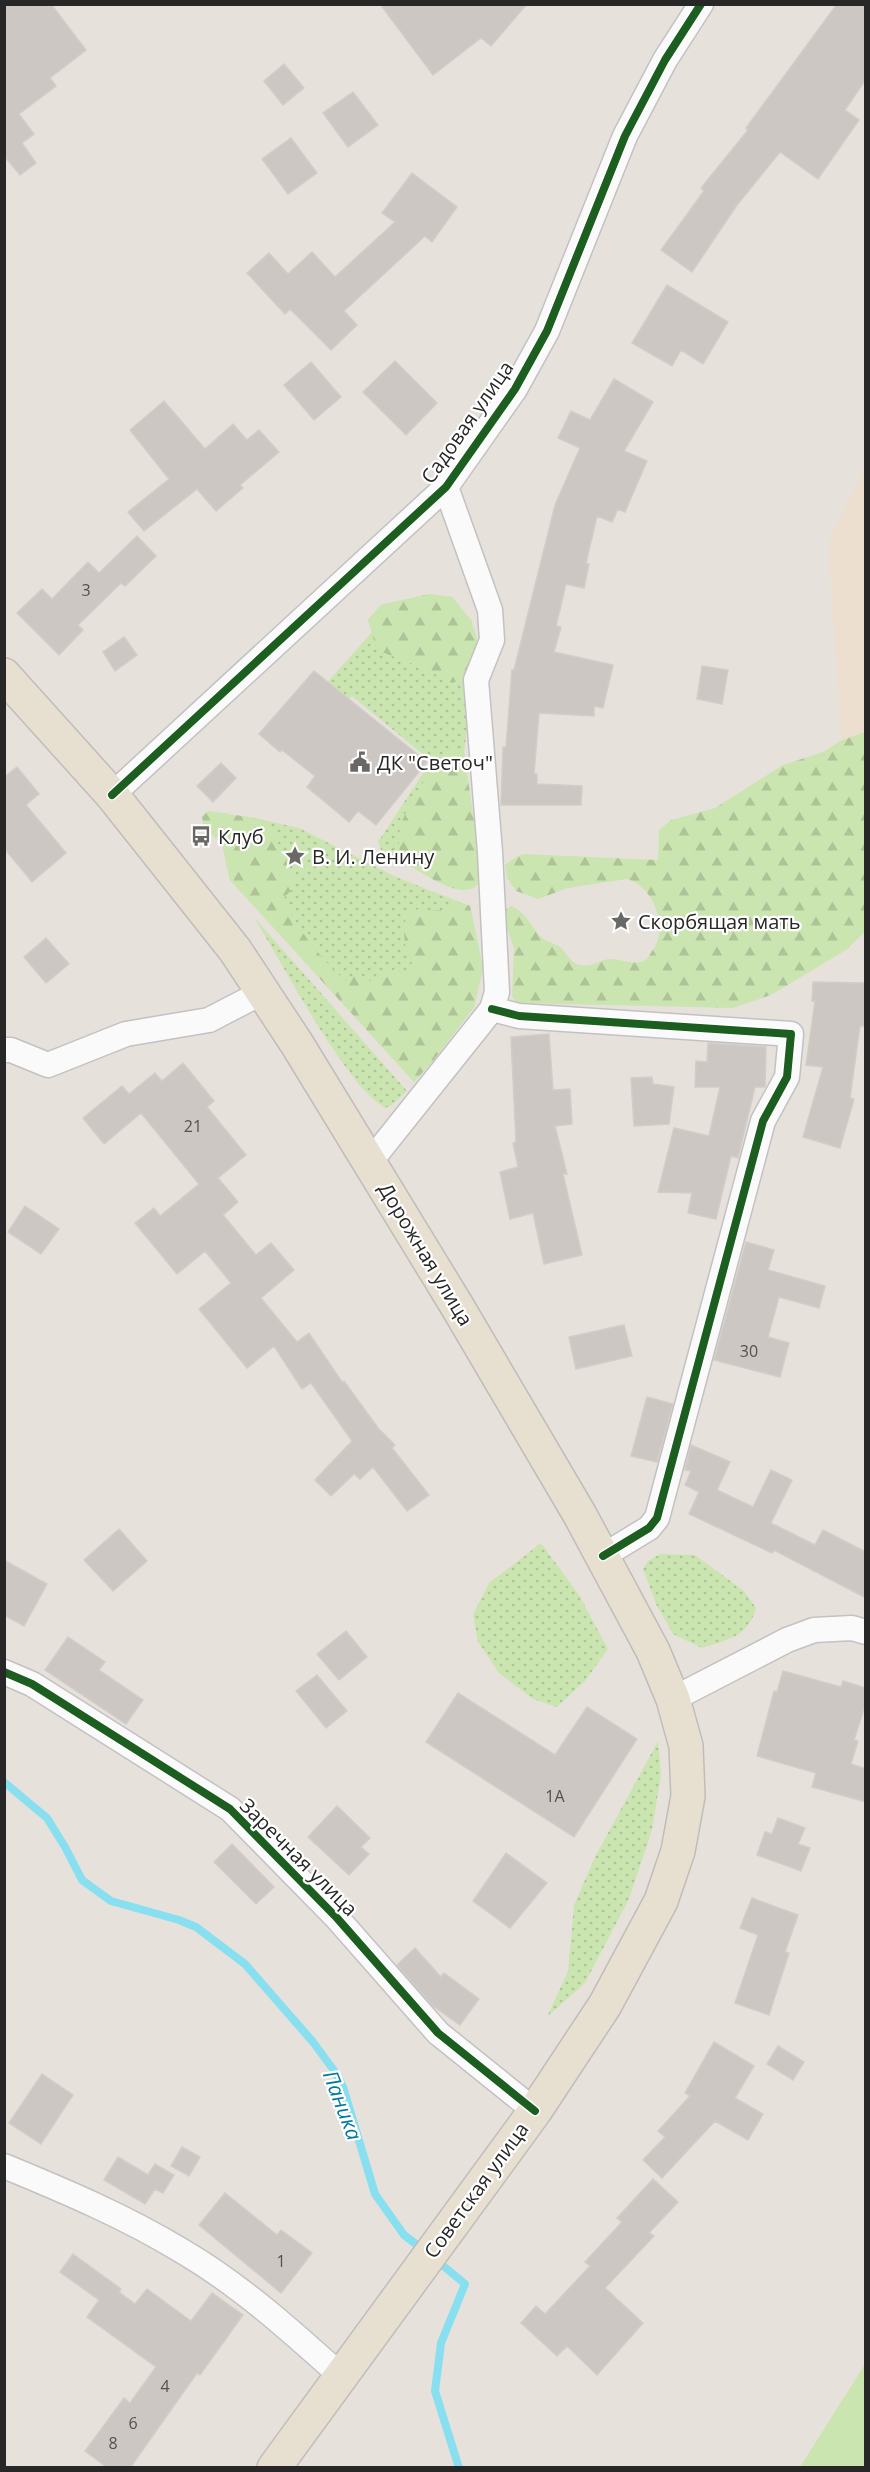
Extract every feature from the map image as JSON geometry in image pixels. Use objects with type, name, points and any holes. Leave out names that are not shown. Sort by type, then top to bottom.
[{"type":"main road","name":"Дорожная улица","points":[[4,675],[112,795],[235,950],[370,1162],[603,1556],[653,1651],[673,1699],[686,1746],[688,1796],[678,1851],[661,1901]]},
{"type":"main road","name":"Советская улица","points":[[274,2468],[535,2111],[605,2006],[661,1901]]},
{"type":"street","name":"Садовая улица","points":[[112,795],[446,487],[514,389],[547,331],[625,136],[665,60],[701,4]]},
{"type":"street","points":[[370,1162],[492,1009],[496,992],[490,852],[477,680],[492,640],[490,610],[446,487]]},
{"type":"street","points":[[4,1050],[11,1050],[48,1065],[126,1034],[208,1020],[263,992]]},
{"type":"street","points":[[492,1009],[519,1016],[791,1034],[787,1077],[763,1121],[657,1518],[649,1528],[603,1556]]},
{"type":"street","points":[[673,1699],[787,1640],[814,1630],[852,1628],[866,1632]]},
{"type":"street","name":"Заречная улица","points":[[4,1672],[32,1684],[230,1809],[337,1918],[438,2033],[535,2111]]},
{"type":"street","points":[[4,2166],[110,2211],[183,2251],[273,2314],[340,2375]]},
{"type":"shaded area","points":[[865,468],[865,930],[855,931],[828,543]]},
{"type":"green space","points":[[429,594],[452,597],[472,621],[473,676],[464,753],[467,769],[474,888],[461,890],[446,886],[381,850],[378,842],[431,761],[352,696],[335,712],[315,696],[372,632],[368,620],[381,605]]},
{"type":"green space","points":[[429,594],[452,597],[473,625],[477,651],[473,676],[452,683],[423,668],[382,652],[376,647],[368,620],[381,605]]},
{"type":"green space","points":[[865,732],[865,932],[846,950],[771,995],[733,1008],[517,1003],[512,997],[514,949],[504,918],[505,910],[511,906],[524,915],[542,938],[560,947],[573,962],[585,966],[611,959],[635,962],[645,960],[657,942],[659,920],[651,899],[644,890],[627,879],[568,888],[538,899],[516,891],[507,878],[505,865],[524,854],[658,860],[659,830],[671,820],[715,808],[783,765],[823,752],[842,740]]},
{"type":"green space","points":[[450,751],[464,753],[483,880],[466,890],[450,887],[419,871],[408,864],[399,848],[399,836],[407,809],[423,782]]},
{"type":"green space","points":[[208,811],[299,828],[396,877],[470,906],[483,968],[474,1007],[414,1082],[230,880],[222,844],[204,827],[202,817]]},
{"type":"green space","points":[[208,811],[255,818],[275,836],[295,886],[283,899],[310,943],[346,981],[360,975],[366,977],[371,983],[376,975],[397,969],[404,977],[407,974],[413,974],[415,968],[408,955],[405,941],[404,927],[407,913],[424,907],[428,911],[440,910],[447,913],[448,906],[456,901],[470,906],[483,968],[474,1007],[414,1082],[230,880],[222,844],[204,827],[202,817]]},
{"type":"green space","points":[[254,917],[407,1091],[392,1105],[385,1108],[378,1103],[348,1071]]},
{"type":"green space","points":[[541,1543],[579,1595],[608,1649],[585,1681],[557,1707],[533,1699],[499,1673],[478,1642],[473,1615],[489,1583]]},
{"type":"green space","points":[[660,1554],[695,1555],[744,1591],[756,1608],[743,1631],[736,1636],[702,1648],[673,1634],[656,1604],[643,1569],[648,1561]]},
{"type":"green space","points":[[658,1741],[661,1774],[652,1830],[629,1899],[585,1983],[547,2017],[568,1971],[574,1905],[595,1857]]},
{"type":"green space","points":[[865,2364],[865,2467],[800,2467]]},
{"type":"building","points":[[4,4],[51,4],[86,50],[50,78],[56,86],[19,114],[34,134],[22,143],[36,163],[20,175],[4,156]]},
{"type":"building","points":[[380,4],[527,4],[491,46],[481,38],[433,75]]},
{"type":"building","points":[[837,4],[866,4],[866,79],[845,110],[859,120],[818,179],[780,152],[737,205],[692,272],[661,250],[704,191],[701,188],[748,130],[746,128]]},
{"type":"building","points":[[284,64],[304,88],[283,105],[264,81]]},
{"type":"building","points":[[353,92],[378,125],[348,147],[323,113]]},
{"type":"building","points":[[291,138],[317,173],[288,194],[262,159]]},
{"type":"building","points":[[412,173],[457,207],[432,242],[425,236],[344,311],[357,325],[331,350],[290,309],[285,314],[247,273],[269,253],[288,274],[312,252],[335,277],[395,222],[382,213]]},
{"type":"building","points":[[667,285],[728,322],[703,364],[681,350],[672,366],[632,343]]},
{"type":"building","points":[[395,361],[437,403],[406,435],[363,392]]},
{"type":"building","points":[[311,362],[341,397],[314,420],[284,385]]},
{"type":"building","points":[[614,379],[653,402],[624,451],[647,461],[625,512],[618,509],[612,522],[597,516],[586,563],[589,564],[584,588],[566,584],[556,626],[561,627],[554,652],[613,665],[603,708],[594,706],[594,716],[539,713],[534,774],[537,774],[537,784],[582,786],[581,805],[501,805],[503,747],[506,747],[512,670],[514,670],[555,505],[580,448],[558,438],[571,411],[590,420]]},
{"type":"building","points":[[164,401],[205,449],[233,424],[247,440],[259,430],[279,452],[240,485],[243,488],[216,511],[197,489],[144,531],[128,512],[169,479],[130,430]]},
{"type":"building","points":[[137,536],[156,556],[125,586],[121,583],[78,625],[83,630],[59,655],[17,613],[42,589],[52,599],[88,562],[99,573]]},
{"type":"building","points":[[124,637],[137,655],[115,671],[103,652]]},
{"type":"building","points":[[702,666],[728,670],[722,704],[697,699]]},
{"type":"building","points":[[314,671],[427,762],[376,825],[358,811],[349,822],[307,787],[315,776],[282,750],[280,752],[259,734]]},
{"type":"building","points":[[221,763],[236,778],[213,802],[197,786]]},
{"type":"building","points":[[17,767],[39,794],[26,805],[66,853],[32,882],[4,848],[4,777]]},
{"type":"building","points":[[46,938],[69,964],[46,983],[24,957]]},
{"type":"building","points":[[813,982],[866,983],[866,1026],[860,1026],[850,1098],[854,1099],[840,1148],[803,1137],[823,1067],[806,1065],[815,1001],[812,1001]]},
{"type":"building","points":[[549,1034],[553,1090],[570,1089],[572,1124],[555,1126],[567,1174],[563,1174],[582,1255],[544,1264],[533,1213],[510,1219],[500,1172],[518,1167],[513,1143],[516,1142],[511,1037]]},
{"type":"building","points":[[708,1043],[766,1047],[765,1087],[755,1087],[738,1158],[731,1156],[716,1219],[688,1213],[692,1193],[658,1192],[674,1128],[709,1136],[720,1087],[695,1087],[696,1061],[707,1062]]},
{"type":"building","points":[[183,1063],[214,1101],[207,1107],[246,1155],[218,1178],[238,1202],[223,1215],[256,1255],[271,1243],[294,1270],[261,1298],[297,1342],[309,1333],[342,1382],[344,1381],[378,1428],[395,1445],[392,1448],[429,1495],[407,1511],[373,1467],[360,1479],[354,1474],[331,1496],[315,1480],[352,1441],[311,1383],[302,1389],[274,1346],[247,1368],[199,1309],[231,1283],[205,1251],[177,1274],[135,1223],[154,1208],[160,1216],[199,1184],[141,1113],[104,1144],[83,1118],[122,1086],[129,1094],[155,1073],[162,1081]]},
{"type":"building","points":[[652,1077],[653,1084],[674,1087],[669,1124],[634,1126],[631,1078]]},
{"type":"building","points":[[25,1206],[59,1229],[41,1254],[8,1232]]},
{"type":"building","points":[[746,1242],[774,1250],[768,1270],[825,1286],[819,1308],[779,1297],[768,1337],[789,1343],[780,1377],[714,1360]]},
{"type":"building","points":[[624,1325],[632,1356],[576,1369],[569,1337]]},
{"type":"building","points":[[647,1397],[673,1404],[657,1462],[631,1456]]},
{"type":"building","points":[[691,1445],[730,1462],[717,1490],[753,1507],[771,1470],[792,1480],[771,1523],[815,1545],[823,1530],[866,1552],[866,1598],[774,1550],[772,1553],[689,1514],[699,1492],[685,1485],[691,1471],[685,1470]]},
{"type":"building","points":[[119,1529],[147,1561],[113,1591],[84,1560]]},
{"type":"building","points":[[4,1560],[47,1584],[24,1626],[4,1615]]},
{"type":"building","points":[[346,1631],[367,1657],[339,1680],[317,1654]]},
{"type":"building","points":[[68,1637],[105,1662],[99,1670],[143,1700],[126,1724],[45,1670]]},
{"type":"building","points":[[783,1671],[841,1687],[843,1681],[866,1688],[866,1703],[854,1740],[858,1741],[851,1764],[866,1769],[866,1802],[812,1787],[816,1773],[757,1756],[774,1691],[777,1692]]},
{"type":"building","points":[[317,1675],[347,1711],[326,1728],[296,1691]]},
{"type":"building","points":[[458,1693],[555,1755],[587,1707],[637,1739],[574,1837],[426,1742]]},
{"type":"building","points":[[337,1806],[370,1838],[361,1847],[369,1854],[349,1875],[308,1837]]},
{"type":"building","points":[[778,1818],[805,1828],[798,1844],[810,1848],[801,1871],[757,1855],[765,1832],[772,1834]]},
{"type":"building","points":[[232,1844],[274,1887],[256,1904],[214,1862]]},
{"type":"building","points":[[506,1853],[547,1883],[510,1928],[473,1901]]},
{"type":"building","points":[[752,1898],[798,1915],[785,1952],[789,1953],[769,2015],[735,2003],[758,1935],[740,1928]]},
{"type":"building","points":[[415,1948],[441,1977],[444,1973],[479,1999],[460,2025],[433,2006],[397,1965]]},
{"type":"building","points":[[714,2042],[754,2066],[735,2098],[763,2114],[748,2140],[715,2121],[662,2178],[643,2160],[665,2137],[658,2131],[690,2096],[685,2093]]},
{"type":"building","points":[[778,2046],[804,2062],[793,2080],[767,2064]]},
{"type":"building","points":[[42,2074],[73,2095],[41,2144],[9,2123]]},
{"type":"building","points":[[182,2147],[200,2157],[189,2176],[171,2166]]},
{"type":"building","points":[[118,2157],[148,2175],[155,2164],[174,2175],[163,2193],[155,2189],[145,2204],[104,2180]]},
{"type":"building","points":[[653,2179],[678,2202],[649,2233],[654,2236],[605,2288],[643,2323],[597,2375],[567,2346],[557,2356],[521,2323],[536,2306],[545,2314],[590,2266],[585,2262],[622,2222],[617,2218]]},
{"type":"building","points":[[225,2193],[277,2235],[281,2230],[312,2253],[281,2293],[199,2225]]},
{"type":"building","points":[[73,2254],[121,2289],[119,2292],[135,2304],[147,2289],[191,2321],[212,2293],[243,2315],[200,2375],[197,2373],[130,2468],[108,2468],[85,2451],[124,2398],[130,2403],[156,2367],[87,2317],[99,2300],[60,2272]]},
{"type":"waterway","name":"Паника","points":[[4,1782],[47,1818],[82,1880],[111,1901],[196,1927],[245,1964],[313,2042],[335,2072],[343,2087],[375,2194],[404,2235],[425,2251]]},
{"type":"waterway","name":"Паника","points":[[435,2259],[465,2284],[441,2343],[435,2391],[459,2468]]},
{"type":"cycle path","points":[[112,795],[446,487],[515,389],[547,331],[625,136],[665,60],[701,4]]},
{"type":"cycle path","points":[[492,1009],[519,1016],[791,1034],[787,1077],[763,1121],[657,1518],[649,1528],[603,1556]]},
{"type":"cycle path","points":[[4,1672],[32,1684],[230,1809],[337,1918],[438,2033],[535,2111]]},
{"type":"place","name":"ДК \"Светоч\"","points":[[360,762]]},
{"type":"place","name":"Клуб","points":[[201,836]]},
{"type":"place","name":"В. И. Ленину","points":[[295,856]]},
{"type":"place","name":"Скорбящая мать","points":[[621,921]]}]
